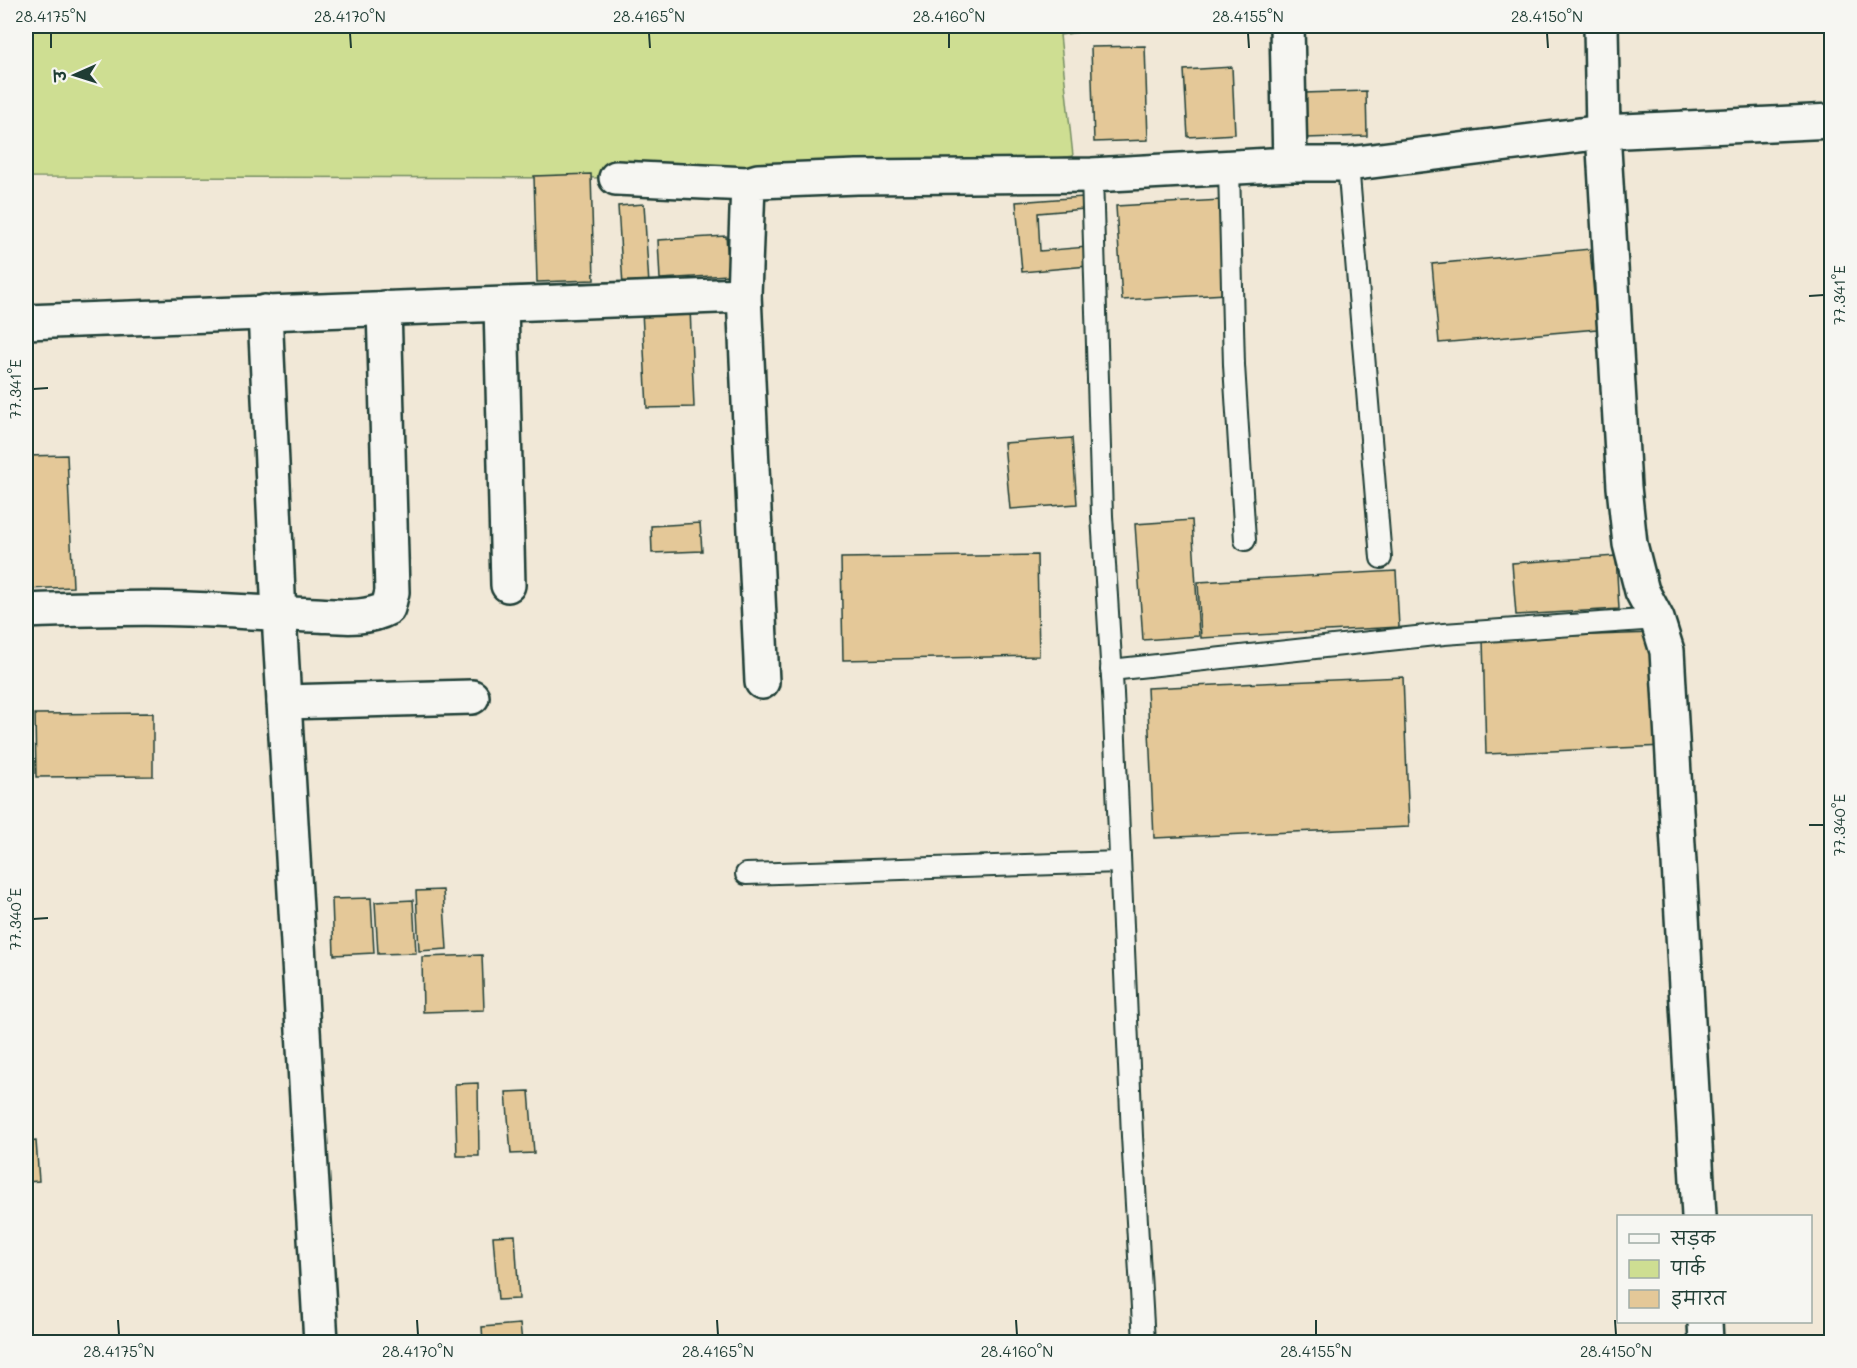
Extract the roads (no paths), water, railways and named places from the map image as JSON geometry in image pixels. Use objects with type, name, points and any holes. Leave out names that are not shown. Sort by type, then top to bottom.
[{"type":"street","points":[[1287,26],[1290,164]]},
{"type":"street","points":[[1601,26],[1604,132],[1624,487],[1630,544],[1642,591],[1657,619],[1667,651],[1699,1215]]},
{"type":"street","points":[[616,178],[748,184],[758,181],[858,177],[1092,175],[1290,164],[1348,164],[1604,132],[1832,121]]},
{"type":"street","points":[[748,184],[744,295],[762,682]]},
{"type":"street","points":[[26,322],[744,295]]},
{"type":"street","points":[[501,305],[508,585]]},
{"type":"street","points":[[26,611],[99,608],[176,609],[279,615],[357,616],[376,614],[388,608],[392,592],[384,308]]},
{"type":"street","points":[[265,312],[279,615],[321,1342]]},
{"type":"street","points":[[284,702],[472,697]]},
{"type":"street","points":[[1705,1323],[1706,1342]]},
{"type":"lane","points":[[1348,164],[1381,558]]},
{"type":"lane","points":[[1229,169],[1234,365],[1245,540]]},
{"type":"lane","points":[[1092,175],[1102,516],[1144,1342]]},
{"type":"lane","points":[[1111,670],[1444,634],[1657,619]]},
{"type":"lane","points":[[746,874],[1120,862]]}]
